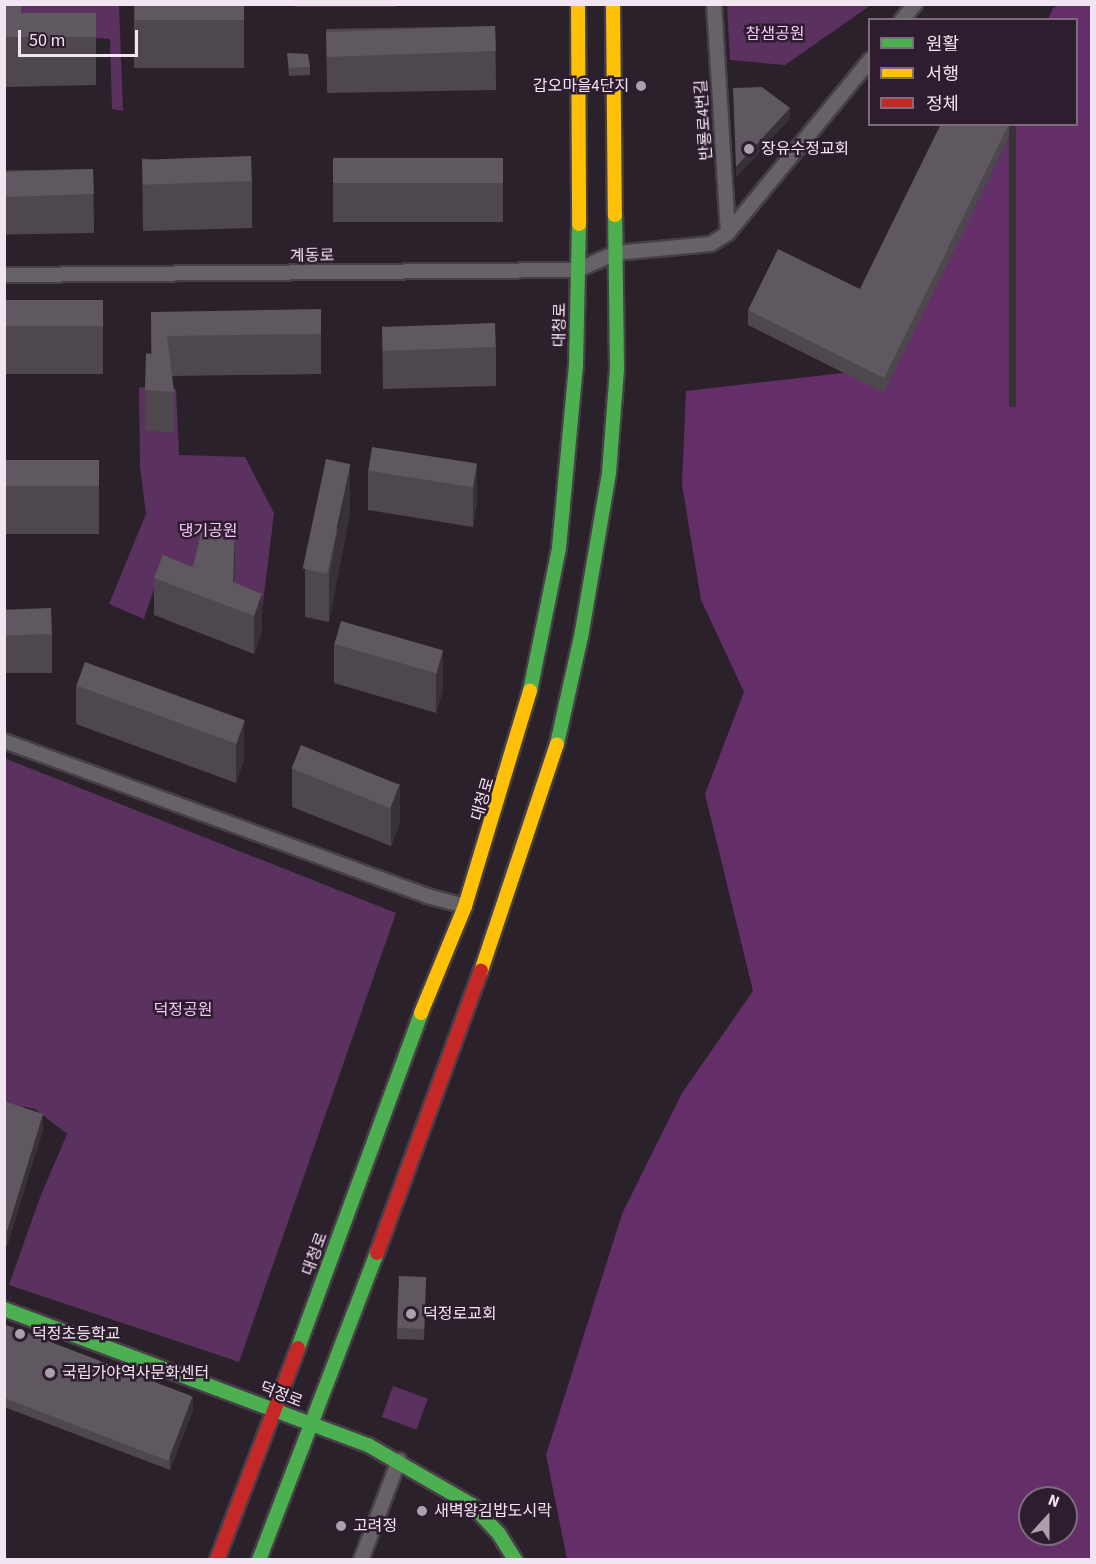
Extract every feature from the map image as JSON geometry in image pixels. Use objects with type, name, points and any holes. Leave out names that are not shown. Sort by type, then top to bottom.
[{"type":"main road","name":"대청로","points":[[217,1560],[406,1050],[465,906],[520,731],[541,646],[559,548],[576,366],[578,4]]},
{"type":"main road","points":[[259,1560],[312,1425],[498,924],[556,742],[582,638],[609,473],[617,370],[613,4]]},
{"type":"main road","name":"덕정로","points":[[4,1309],[368,1445],[399,1460],[472,1505],[499,1534],[515,1560]]},
{"type":"street","name":"반룡로4번길","points":[[714,4],[728,233]]},
{"type":"street","points":[[904,18],[915,4]]},
{"type":"street","points":[[728,233],[868,62]]},
{"type":"street","name":"계동로","points":[[4,275],[577,270],[616,253],[711,244],[728,233]]},
{"type":"street","points":[[4,741],[416,892],[465,906]]},
{"type":"street","points":[[361,1560],[399,1460]]},
{"type":"green space","points":[[295,4],[396,4],[396,7],[295,7]]},
{"type":"green space","name":"참샘공원","points":[[727,4],[871,5],[785,65],[730,60]]},
{"type":"green space","points":[[4,5],[119,5],[123,111],[112,109],[110,39],[5,32]]},
{"type":"green space","name":"댕기공원","points":[[139,387],[176,389],[179,455],[245,457],[274,513],[261,618],[156,583],[144,619],[109,604],[146,514],[140,466]]},
{"type":"green space","name":"덕정공원","points":[[4,758],[396,913],[239,1362],[9,1285],[39,1200],[67,1134],[35,1109],[5,1103]]},
{"type":"green space","points":[[393,1386],[428,1399],[416,1430],[382,1417]]},
{"type":"shaded area","points":[[1059,5],[1091,5],[1091,1559],[567,1559],[546,1455],[622,1214],[682,1093],[753,991],[705,794],[744,692],[701,600],[682,484],[686,391],[895,367],[1001,126],[1078,126],[1078,18],[1048,18],[1053,8]]},
{"type":"building","points":[[4,4],[21,4],[21,14],[4,14]]},
{"type":"building","points":[[135,4],[244,4],[244,20],[135,20]]},
{"type":"building","points":[[4,13],[96,13],[96,37],[4,37]]},
{"type":"building","points":[[495,26],[496,51],[327,57],[326,32]]},
{"type":"building","points":[[287,53],[308,54],[310,67],[289,68]]},
{"type":"building","name":"장유수정교회","points":[[762,87],[790,108],[736,167],[733,88]]},
{"type":"building","points":[[940,126],[1008,126],[884,378],[748,310],[778,249],[860,289]]},
{"type":"building","points":[[251,156],[252,181],[143,185],[142,160]]},
{"type":"building","points":[[333,158],[503,158],[503,183],[333,183]]},
{"type":"building","points":[[93,169],[94,194],[5,197],[4,172]]},
{"type":"building","points":[[4,300],[103,300],[103,326],[4,326]]},
{"type":"building","points":[[321,309],[321,334],[167,336],[174,392],[145,390],[146,353],[152,354],[151,312]]},
{"type":"building","points":[[495,323],[496,347],[383,351],[382,327]]},
{"type":"building","points":[[372,447],[477,464],[473,487],[368,471]]},
{"type":"building","points":[[326,459],[350,464],[327,574],[303,569]]},
{"type":"building","points":[[4,460],[99,460],[99,486],[4,486]]},
{"type":"building","points":[[203,524],[235,527],[233,582],[262,594],[254,616],[154,578],[163,555],[193,567]]},
{"type":"building","points":[[51,608],[52,634],[5,636],[4,610]]},
{"type":"building","points":[[341,621],[443,650],[436,673],[334,644]]},
{"type":"building","points":[[85,662],[245,720],[236,744],[76,685]]},
{"type":"building","points":[[301,745],[399,785],[390,808],[292,768]]},
{"type":"building","points":[[4,1101],[43,1114],[7,1231],[4,1230]]},
{"type":"building","name":"덕정로교회","points":[[399,1276],[426,1277],[424,1329],[397,1328]]},
{"type":"building","name":"국립가야역사문화센터","points":[[4,1324],[193,1396],[168,1461],[4,1398]]},
{"type":"traffic: fast","points":[[557,744],[581,637],[609,473],[617,370],[615,215]]},
{"type":"traffic: fast","points":[[530,691],[559,548],[576,366],[579,224]]},
{"type":"traffic: fast","points":[[298,1348],[421,1013]]},
{"type":"traffic: fast","points":[[259,1560],[377,1253]]},
{"type":"traffic: fast","points":[[4,1309],[368,1445],[472,1505],[499,1534],[515,1560]]},
{"type":"traffic: slow","points":[[578,4],[579,224]]},
{"type":"traffic: slow","points":[[613,4],[615,215]]},
{"type":"traffic: slow","points":[[421,1013],[465,906],[530,691]]},
{"type":"traffic: slow","points":[[481,971],[557,744]]},
{"type":"traffic: jam","points":[[377,1253],[481,971]]},
{"type":"traffic: jam","points":[[217,1560],[298,1348]]},
{"type":"place","name":"갑오마을4단지","points":[[641,86]]},
{"type":"place","name":"장유수정교회","points":[[749,149]]},
{"type":"place","name":"덕정로교회","points":[[411,1314]]},
{"type":"place","name":"덕정초등학교","points":[[20,1334]]},
{"type":"place","name":"국립가야역사문화센터","points":[[50,1373]]},
{"type":"place","name":"새벽왕김밥도시락","points":[[422,1511]]},
{"type":"place","name":"고려정","points":[[341,1526]]}]
